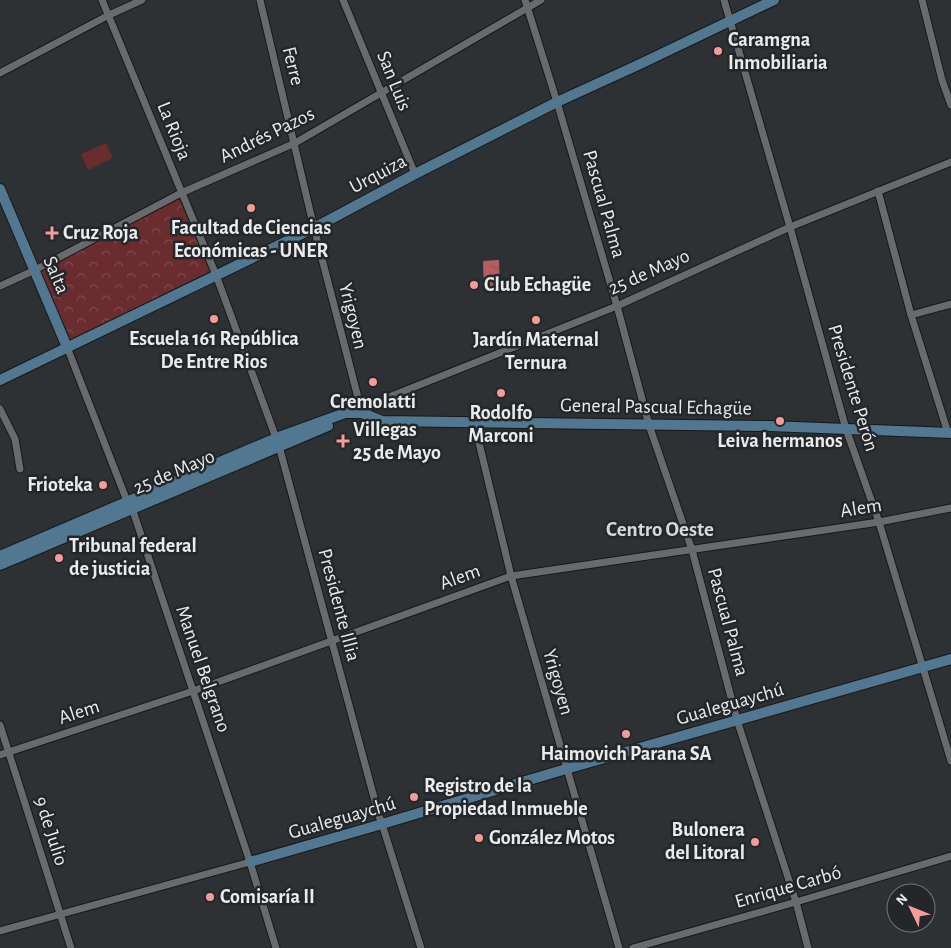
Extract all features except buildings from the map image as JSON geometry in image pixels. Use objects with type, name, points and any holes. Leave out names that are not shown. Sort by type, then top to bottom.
[{"type":"street","name":"La Rioja","points":[[102,0],[216,274]]},
{"type":"street","points":[[0,73],[109,15],[142,0]]},
{"type":"street","name":"Ferre","points":[[260,0],[314,228]]},
{"type":"street","name":"San Luis","points":[[343,0],[415,174]]},
{"type":"street","name":"Pascual Palma","points":[[525,0],[557,102],[650,425],[692,550],[737,720],[796,902],[808,948]]},
{"type":"street","name":"Andrés Pazos","points":[[0,286],[35,270],[181,193],[295,143],[541,0]]},
{"type":"street","name":"Presidente Perón","points":[[724,0],[846,429],[879,522],[951,761]]},
{"type":"street","name":"Urquiza","points":[[0,380],[314,228],[557,102],[774,0]]},
{"type":"street","points":[[922,0],[942,80],[951,105]]},
{"type":"street","name":"25 de Mayo","points":[[0,565],[130,505],[277,442],[362,413],[379,401],[617,306],[790,227],[951,162]]},
{"type":"street","name":"Salta","points":[[0,188],[67,347]]},
{"type":"street","points":[[878,191],[911,315],[949,433]]},
{"type":"street","name":"Yrigoyen","points":[[314,228],[362,413]]},
{"type":"street","name":"Presidente Illia","points":[[216,274],[277,442],[379,816],[420,948]]},
{"type":"street","points":[[911,315],[951,304]]},
{"type":"street","name":"Manuel Belgrano","points":[[67,347],[130,505],[194,690],[276,948]]},
{"type":"street","points":[[0,409],[15,439],[20,469]]},
{"type":"street","name":"General Pascual Echagüe","points":[[362,413],[382,421],[769,426],[949,433]]},
{"type":"street","name":"Yrigoyen","points":[[474,422],[510,576],[619,948]]},
{"type":"street","name":"25 de Mayo","points":[[0,556],[130,505]]},
{"type":"street","name":"Alem","points":[[0,755],[194,690],[510,576],[879,522],[951,508]]},
{"type":"street","name":"Gualeguaychú","points":[[0,931],[250,862],[951,659]]},
{"type":"street","name":"9 de Julio","points":[[0,725],[71,948]]},
{"type":"street","name":"Enrique Carbó","points":[[633,948],[951,856]]},
{"type":"green space","points":[[106,143],[113,158],[88,170],[81,154]]},
{"type":"green space","points":[[179,199],[210,271],[71,340],[40,272]]},
{"type":"water","points":[[499,260],[500,291],[484,291],[483,261]]},
{"type":"place","name":"Caramgna Inmobiliaria","points":[[718,51]]},
{"type":"place","name":"Facultad de Ciencias Económicas - UNER","points":[[251,208]]},
{"type":"place","name":"Cruz Roja","points":[[52,233]]},
{"type":"place","name":"Club Echagüe","points":[[474,285]]},
{"type":"place","name":"Escuela 161 República De Entre Rios","points":[[214,319]]},
{"type":"place","name":"Jardín Maternal Ternura","points":[[536,320]]},
{"type":"place","name":"Cremolatti","points":[[373,382]]},
{"type":"place","name":"Rodolfo Marconi","points":[[501,393]]},
{"type":"place","name":"Leiva hermanos","points":[[780,421]]},
{"type":"place","name":"Villegas 25 de Mayo","points":[[343,441]]},
{"type":"place","name":"Frioteka","points":[[103,485]]},
{"type":"place","name":"Tribunal federal de justicia","points":[[59,558]]},
{"type":"place","name":"Haimovich Parana SA","points":[[626,734]]},
{"type":"place","name":"Registro de la Propiedad Inmueble","points":[[414,797]]},
{"type":"place","name":"González Motos","points":[[479,838]]},
{"type":"place","name":"Bulonera del Litoral","points":[[755,842]]},
{"type":"place","name":"Comisaría II","points":[[210,897]]},
{"type":"district","name":"Centro Oeste","points":[[660,529]]}]
